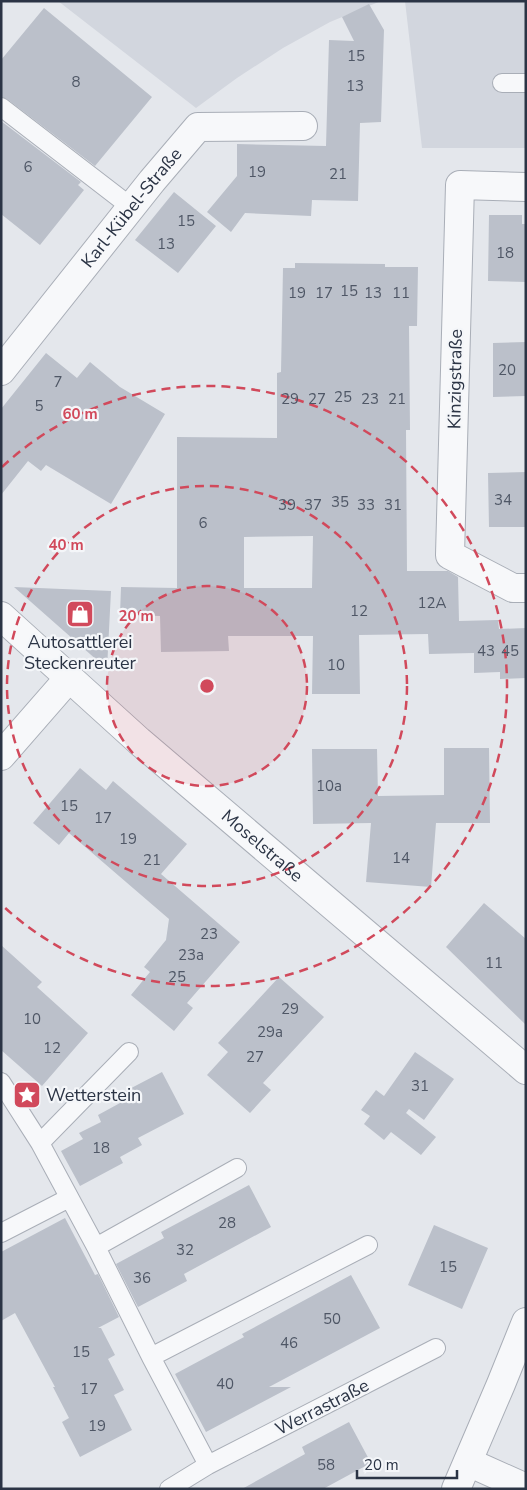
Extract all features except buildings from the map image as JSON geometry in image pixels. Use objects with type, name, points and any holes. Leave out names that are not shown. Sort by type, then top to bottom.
[{"type":"street","name":"Karl-Kübel-Straße","points":[[1,371],[131,207],[198,127],[303,126]]},
{"type":"street","name":"Kinzigstraße","points":[[526,187],[460,185],[450,555],[513,588],[526,588]]},
{"type":"street","name":"Moselstraße","points":[[1,616],[147,748],[526,1070]]},
{"type":"street","points":[[1,756],[69,678]]},
{"type":"street","points":[[456,1489],[526,1322]]},
{"type":"street","points":[[468,1462],[526,1488]]},
{"type":"lane","points":[[502,82],[526,83]]},
{"type":"lane","points":[[1,107],[131,207]]},
{"type":"lane","points":[[40,1143],[129,1052]]},
{"type":"lane","points":[[1,1082],[40,1143],[208,1466]]},
{"type":"lane","points":[[96,1248],[236,1168]]},
{"type":"lane","points":[[1,1233],[69,1198]]},
{"type":"lane","points":[[151,1357],[368,1245]]},
{"type":"lane","name":"Werrastraße","points":[[169,1489],[208,1466],[436,1348]]},
{"type":"shaded area","points":[[58,1],[381,1],[330,22],[283,48],[196,108]]},
{"type":"shaded area","points":[[405,1],[526,1],[526,148],[422,148]]},
{"type":"place","name":"Autosattlerei Steckenreuter","points":[[80,614]]},
{"type":"place","name":"Wetterstein","points":[[27,1095]]}]
